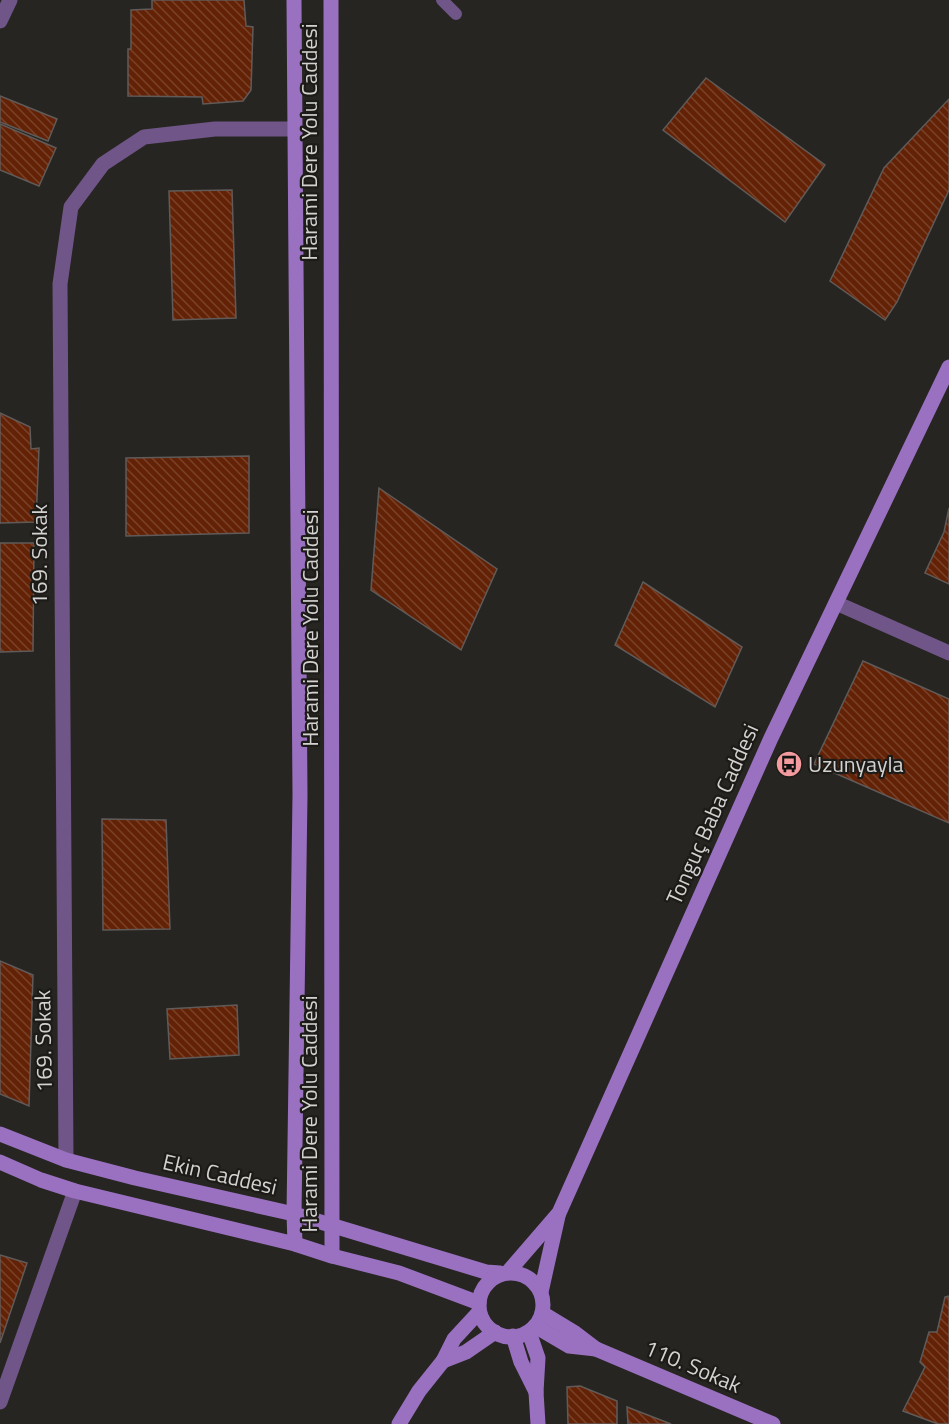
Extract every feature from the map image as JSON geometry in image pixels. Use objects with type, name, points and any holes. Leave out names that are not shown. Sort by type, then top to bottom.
[{"type":"street","points":[[0,21],[10,0]]},
{"type":"street","name":"Harami Dere Yolu Caddesi","points":[[294,0],[300,795],[294,1214],[296,1244]]},
{"type":"street","name":"Harami Dere Yolu Caddesi","points":[[331,0],[332,1256]]},
{"type":"street","name":"169. Sokak","points":[[66,1160],[60,284],[71,207],[103,164],[144,137],[215,129],[296,129]]},
{"type":"street","name":"Tonguç Baba Caddesi","points":[[504,1273],[559,1213],[771,738],[949,367]]},
{"type":"street","points":[[836,603],[949,653]]},
{"type":"street","name":"Ekin Caddesi","points":[[0,1134],[66,1160],[294,1214],[486,1272],[504,1273]]},
{"type":"street","points":[[0,1402],[75,1191],[66,1160]]},
{"type":"street","points":[[0,1162],[41,1180],[75,1191],[296,1244],[399,1273],[479,1308]]},
{"type":"street","points":[[541,1292],[559,1213]]},
{"type":"street","points":[[535,1324],[513,1336],[495,1332],[482,1322],[479,1308],[483,1288],[504,1273],[521,1273],[533,1281],[541,1292],[544,1305],[535,1324],[538,1358],[536,1392],[538,1424]]},
{"type":"street","points":[[399,1424],[419,1390],[443,1361],[454,1339],[479,1308]]},
{"type":"street","name":"110. Sokak","points":[[535,1324],[569,1346],[596,1349],[773,1424]]},
{"type":"street","points":[[443,1361],[466,1352],[495,1332]]},
{"type":"street","points":[[513,1336],[521,1362],[536,1392]]},
{"type":"lane","points":[[442,0],[456,14]]},
{"type":"building","points":[[152,0],[244,0],[246,26],[253,27],[251,90],[243,101],[203,104],[202,97],[128,96],[131,10],[152,9]]},
{"type":"building","points":[[706,78],[825,165],[785,222],[663,130]]},
{"type":"building","points":[[0,96],[57,119],[48,141],[0,122]]},
{"type":"building","points":[[949,99],[949,190],[897,302],[885,320],[830,281],[884,168]]},
{"type":"building","points":[[0,124],[56,148],[39,186],[0,170]]},
{"type":"building","points":[[232,190],[236,318],[173,320],[169,191]]},
{"type":"building","points":[[0,413],[30,427],[31,449],[39,448],[36,522],[0,523]]},
{"type":"building","points":[[249,456],[249,533],[126,536],[126,458]]},
{"type":"building","points":[[379,488],[497,569],[461,650],[371,590]]},
{"type":"building","points":[[949,508],[949,584],[925,573],[944,532]]},
{"type":"building","points":[[0,543],[34,543],[33,651],[0,652]]},
{"type":"building","points":[[643,582],[742,647],[715,707],[615,645]]},
{"type":"building","points":[[863,661],[949,699],[949,823],[814,764]]},
{"type":"building","points":[[102,819],[166,820],[170,929],[103,930]]},
{"type":"building","points":[[0,961],[33,975],[29,1106],[0,1094]]},
{"type":"building","points":[[237,1005],[239,1055],[170,1059],[167,1009]]},
{"type":"building","points":[[0,1255],[27,1263],[0,1343]]},
{"type":"building","points":[[949,1296],[949,1424],[938,1424],[903,1411],[925,1367],[920,1362],[929,1332],[937,1332],[945,1297]]},
{"type":"building","points":[[580,1386],[617,1401],[617,1424],[568,1424],[567,1387]]},
{"type":"building","points":[[627,1407],[671,1424],[628,1424]]},
{"type":"place","name":"Uzunyayla","points":[[789,764]]}]
